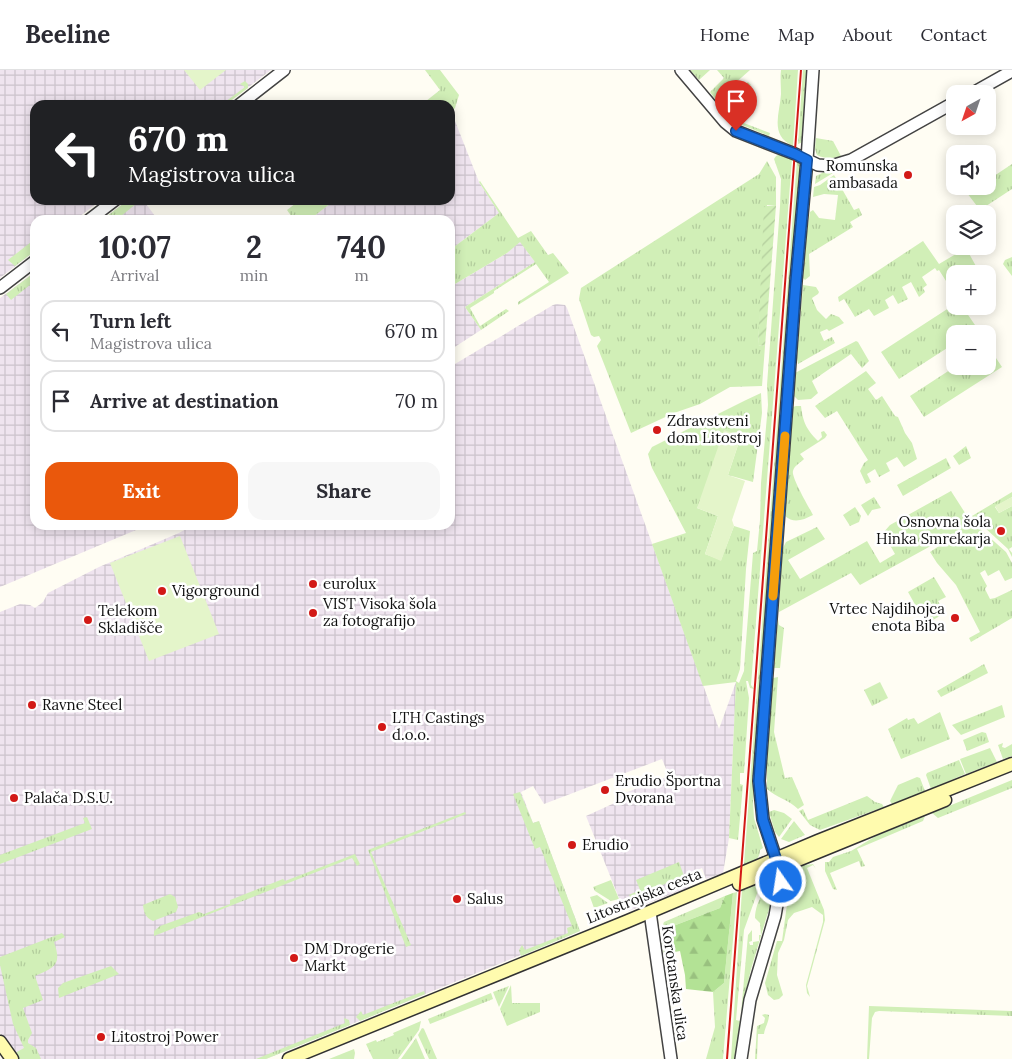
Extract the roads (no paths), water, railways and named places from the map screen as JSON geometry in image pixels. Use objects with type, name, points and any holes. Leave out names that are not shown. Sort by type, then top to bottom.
[{"type":"main road","name":"Litostrojska cesta","points":[[289,1059],[668,909],[1012,764]]},
{"type":"main road","name":"Litostrojska cesta","points":[[778,863],[1012,773]]},
{"type":"main road","name":"Litostrojska cesta","points":[[306,1059],[650,916]]},
{"type":"main road","points":[[0,1042],[12,1059]]},
{"type":"street","points":[[245,100],[284,70]]},
{"type":"street","points":[[681,70],[725,122],[736,131],[818,165],[831,166],[843,163],[946,107]]},
{"type":"street","points":[[741,1059],[750,1000],[779,898],[781,879],[778,863],[763,820],[759,781],[796,281],[807,160],[812,70]]},
{"type":"street","points":[[987,85],[1012,71]]},
{"type":"street","points":[[96,215],[108,205]]},
{"type":"street","points":[[0,288],[30,265]]},
{"type":"street","name":"Korotanska ulica","points":[[650,916],[671,1059]]},
{"type":"railway","points":[[727,1059],[801,70]]},
{"type":"place","name":"Romunska ambasada","points":[[908,175]]},
{"type":"place","name":"Zdravstveni dom Litostroj","points":[[657,430]]},
{"type":"place","name":"Osnovna šola Hinka Smrekarja","points":[[1001,531]]},
{"type":"place","name":"eurolux","points":[[313,584]]},
{"type":"place","name":"Vigorground","points":[[162,591]]},
{"type":"place","name":"VIST Visoka šola za fotografijo","points":[[313,613]]},
{"type":"place","name":"Vrtec Najdihojca enota Biba","points":[[955,618]]},
{"type":"place","name":"Telekom Skladišče","points":[[88,620]]},
{"type":"place","name":"Ravne Steel","points":[[32,705]]},
{"type":"place","name":"LTH Castings d.o.o.","points":[[382,727]]},
{"type":"place","name":"Erudio Športna Dvorana","points":[[605,790]]},
{"type":"place","name":"Palača D.S.U.","points":[[14,798]]},
{"type":"place","name":"Erudio","points":[[572,845]]},
{"type":"place","name":"Salus","points":[[457,899]]},
{"type":"place","name":"DM Drogerie Markt","points":[[294,958]]},
{"type":"place","name":"Litostroj Power","points":[[101,1037]]}]
